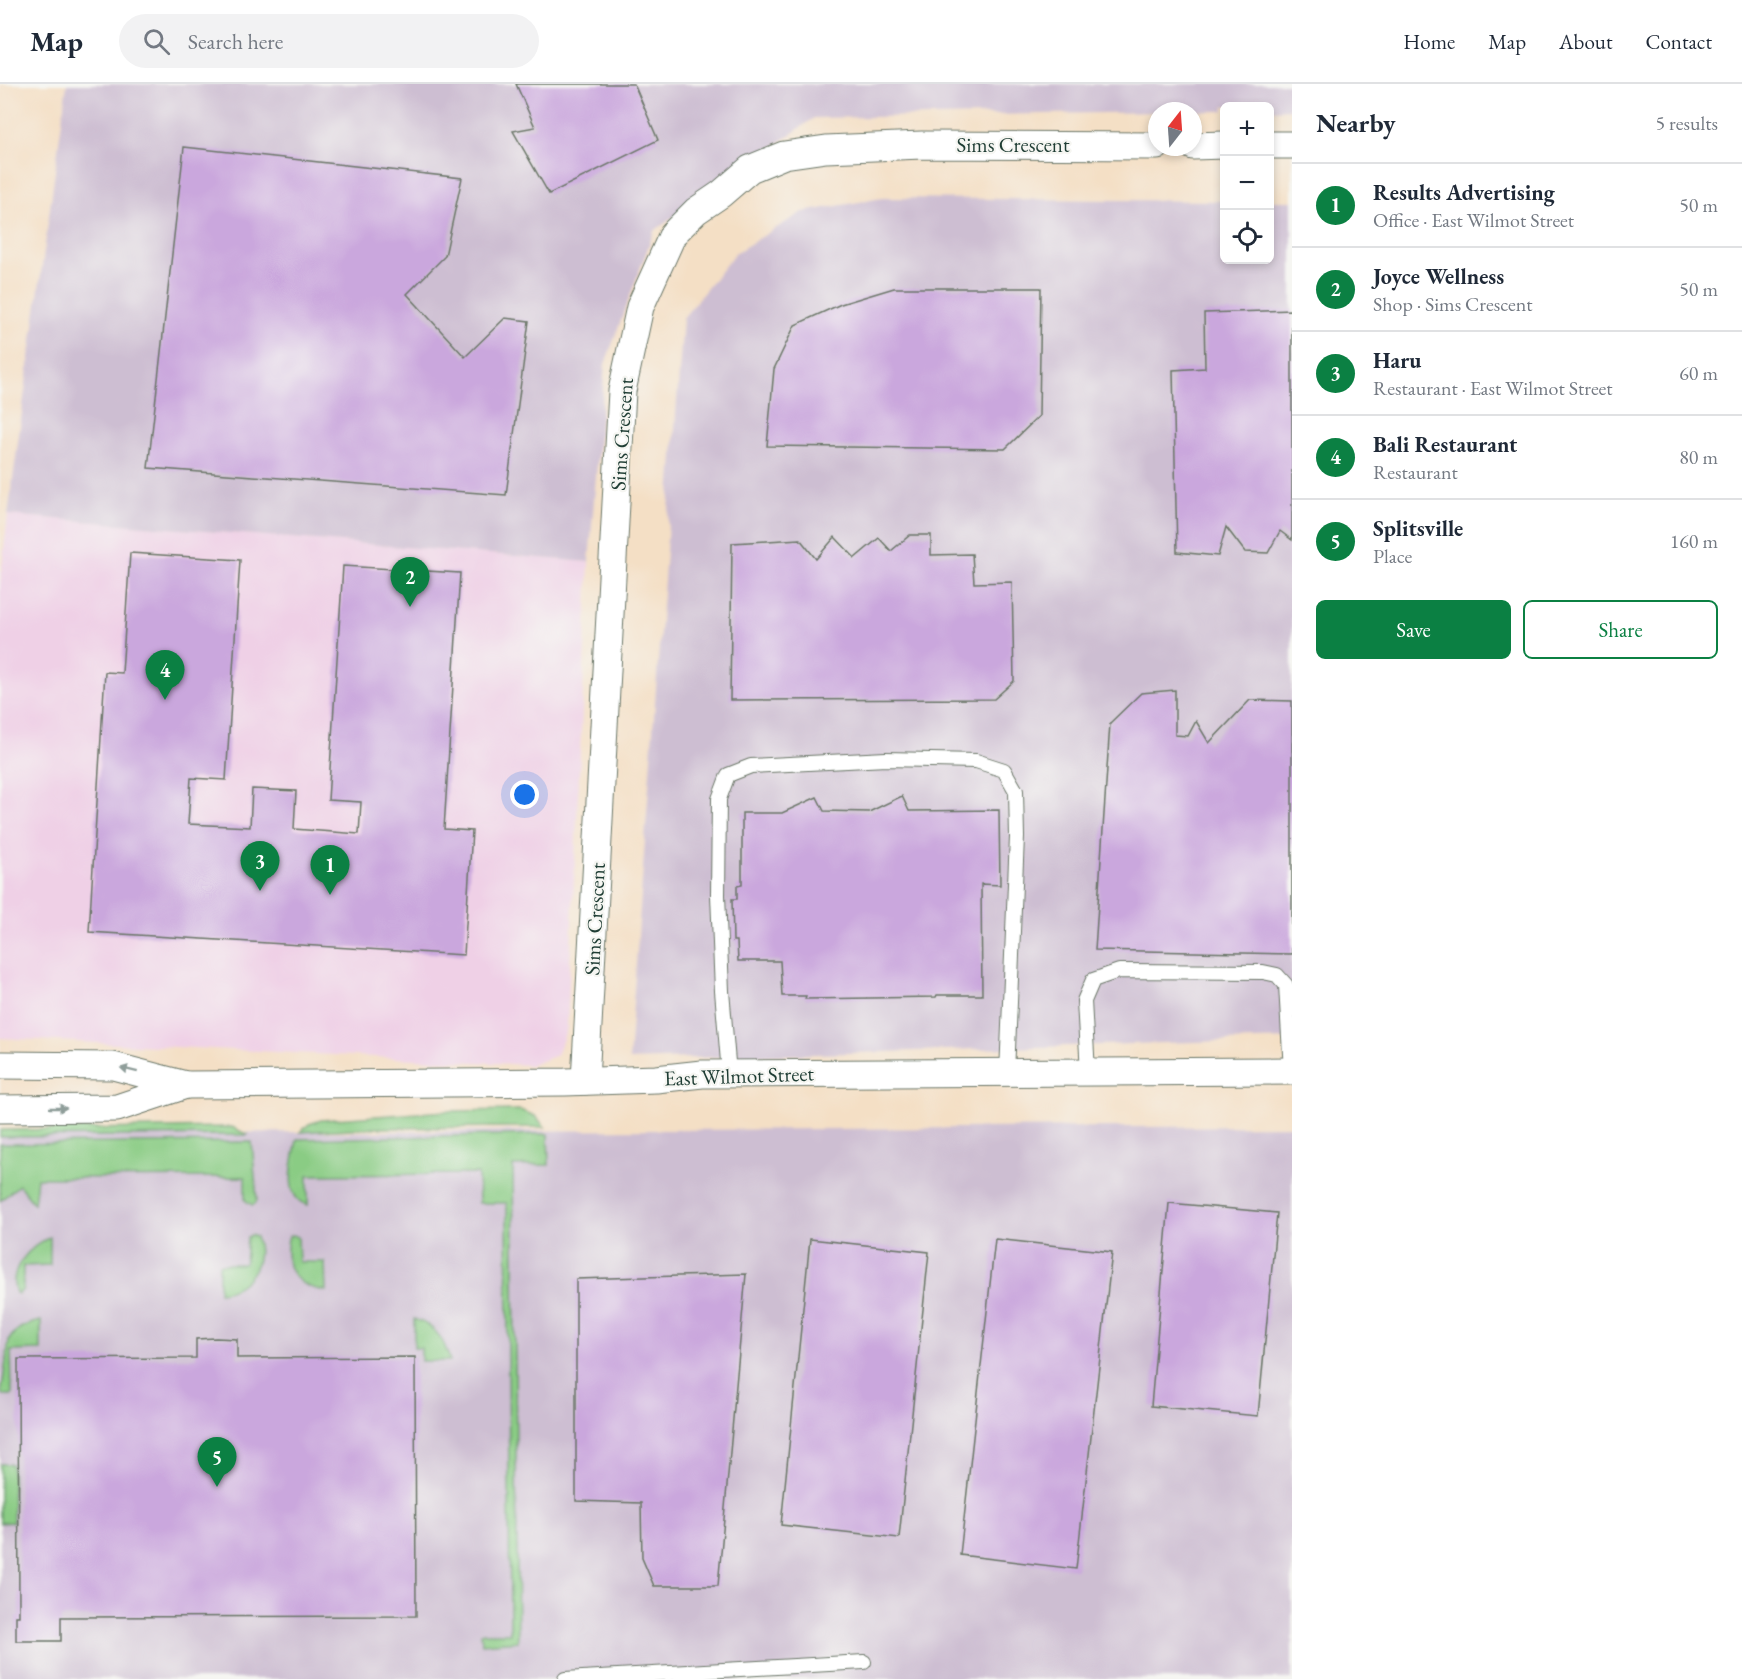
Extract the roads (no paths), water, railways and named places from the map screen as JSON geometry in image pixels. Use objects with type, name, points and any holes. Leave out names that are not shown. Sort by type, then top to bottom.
[{"type":"street","name":"Sims Crescent","points":[[585,1081],[622,391],[640,307],[673,234],[696,211],[721,194],[750,169],[784,155],[826,149],[922,145],[1148,146]]},
{"type":"street","points":[[1202,146],[1220,145]]},
{"type":"street","points":[[1274,145],[1292,145]]},
{"type":"street","name":"East Wilmot Street","points":[[0,1065],[113,1066],[186,1084],[585,1081],[656,1079],[702,1074],[1292,1071]]},
{"type":"street","name":"East Wilmot Street","points":[[0,1108],[117,1108],[186,1084]]},
{"type":"lane","points":[[729,1074],[722,991],[718,895],[719,799],[728,775],[751,766],[886,759],[976,761],[1004,770],[1016,791],[1017,837],[1007,1073]]},
{"type":"lane","points":[[1088,1072],[1084,1001],[1093,980],[1119,971],[1253,972],[1277,975],[1286,985],[1292,1071]]},
{"type":"lane","points":[[565,1679],[864,1662]]},
{"type":"place","name":"Joyce Wellness","points":[[410,607]]},
{"type":"place","name":"Bali Restaurant","points":[[165,700]]},
{"type":"place","name":"Haru","points":[[260,891]]},
{"type":"place","name":"Results Advertising","points":[[330,895]]},
{"type":"place","name":"Splitsville","points":[[217,1487]]}]
